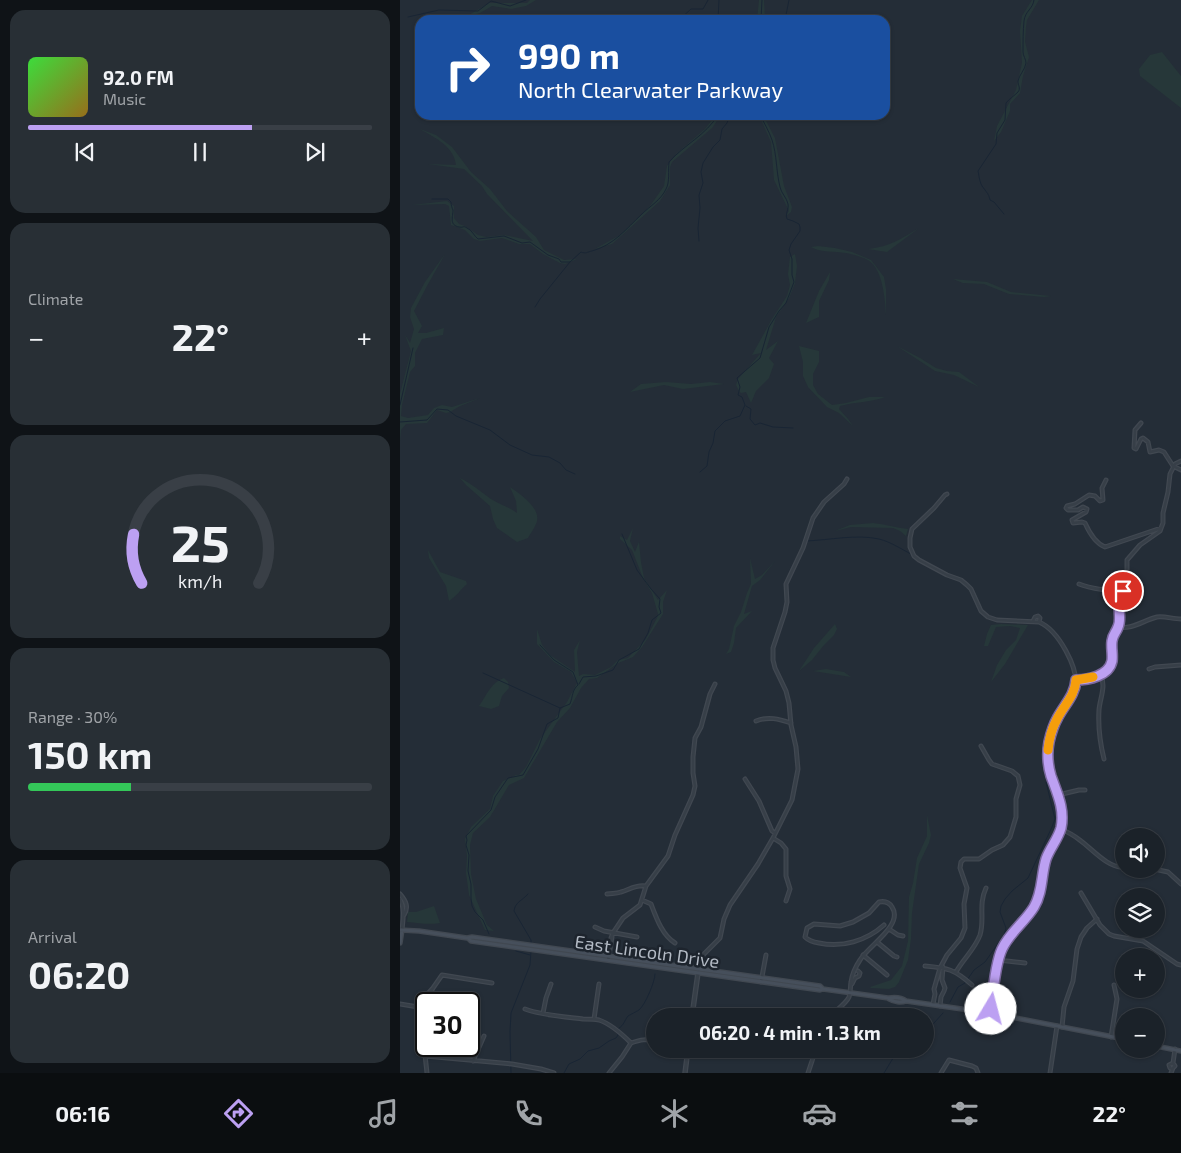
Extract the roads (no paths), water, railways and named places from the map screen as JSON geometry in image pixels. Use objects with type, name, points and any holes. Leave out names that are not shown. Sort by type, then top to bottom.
[{"type":"main road","name":"East Lincoln Drive","points":[[401,930],[888,998],[892,1001],[906,1001],[990,1013],[1115,1038]]},
{"type":"main road","points":[[400,943],[401,930]]},
{"type":"main road","points":[[1165,1048],[1181,1051]]},
{"type":"street","points":[[1141,423],[1135,430],[1134,448],[1136,449],[1141,439],[1144,438],[1148,442],[1150,452],[1159,450],[1164,452],[1173,466],[1181,470]]},
{"type":"street","points":[[1076,680],[1101,674],[1112,663],[1112,638],[1118,627],[1120,604],[1127,579],[1126,564],[1128,558],[1140,545],[1162,528],[1169,475],[1173,466],[1181,461]]},
{"type":"street","points":[[693,1008],[698,971],[704,955],[720,938],[724,919],[730,905],[758,864],[792,800],[798,765],[796,747],[790,723],[788,698],[775,668],[774,643],[785,612],[787,602],[786,584],[803,548],[817,510],[847,479]]},
{"type":"street","points":[[1106,480],[1102,488],[1103,500],[1100,501],[1095,496],[1090,495],[1075,504],[1067,506],[1068,510],[1087,509],[1086,512],[1072,520],[1073,523],[1084,523],[1100,545],[1105,547],[1162,528]]},
{"type":"street","points":[[947,494],[912,529],[910,547],[914,556],[947,576],[964,582],[971,589],[981,611],[988,617],[997,620],[1033,621],[1044,624],[1062,643],[1076,680],[1072,695],[1056,720],[1049,740],[1050,770],[1062,810],[1060,829],[1045,862],[1037,901],[1005,943],[998,960],[990,1013]]},
{"type":"street","points":[[1079,584],[1088,588],[1122,594]]},
{"type":"street","points":[[1118,627],[1123,628],[1159,617],[1181,619]]},
{"type":"street","points":[[1149,669],[1181,665]]},
{"type":"street","points":[[1101,674],[1103,690],[1099,708],[1100,740],[1104,759]]},
{"type":"street","points":[[609,958],[613,934],[624,918],[639,907],[646,886],[668,856],[693,795],[695,786],[692,766],[695,738],[701,727],[710,694],[715,684]]},
{"type":"street","points":[[756,721],[773,718],[790,723]]},
{"type":"street","points":[[933,1005],[934,992],[943,962],[961,938],[965,928],[964,904],[967,888],[960,868],[961,862],[964,859],[976,860],[981,858],[1006,843],[1010,837],[1016,817],[1019,779],[1012,771],[992,764],[981,746]]},
{"type":"street","points":[[744,779],[759,801],[772,831],[775,833]]},
{"type":"street","points":[[1058,794],[1085,790]]},
{"type":"street","points":[[1060,829],[1075,836],[1094,852],[1115,865]]},
{"type":"street","points":[[773,838],[786,849],[786,876],[790,889],[786,901]]},
{"type":"street","points":[[1165,871],[1181,884]]},
{"type":"street","points":[[607,894],[622,892],[642,885],[646,886]]},
{"type":"street","points":[[956,972],[978,940],[981,928],[982,900],[986,888]]},
{"type":"street","points":[[1081,893],[1100,925],[1110,934],[1143,941],[1181,965]]},
{"type":"street","points":[[400,894],[404,915],[401,930]]},
{"type":"street","points":[[642,900],[651,904],[658,922],[671,940],[675,942]]},
{"type":"street","points":[[838,1008],[848,999],[854,972],[863,955],[889,929],[894,918],[893,908],[888,902],[881,901],[869,913],[853,922],[840,926],[814,924],[808,927],[804,934],[810,941],[836,945],[858,940],[878,931],[884,925]]},
{"type":"street","points":[[1062,1027],[1064,1007],[1073,981],[1077,949],[1081,937],[1087,928],[1097,919]]},
{"type":"street","points":[[595,928],[613,934],[636,937]]},
{"type":"street","points":[[889,929],[902,936]]},
{"type":"street","points":[[878,931],[882,937]]},
{"type":"street","points":[[876,942],[897,957]]},
{"type":"street","points":[[762,980],[766,955]]},
{"type":"street","points":[[863,955],[887,975]]},
{"type":"street","points":[[998,960],[1025,963]]},
{"type":"street","points":[[925,966],[956,972],[970,984]]},
{"type":"street","points":[[940,1006],[942,993],[945,988],[941,968]]},
{"type":"street","points":[[851,987],[855,978],[860,973],[857,969]]},
{"type":"street","points":[[431,992],[442,975],[492,983]]},
{"type":"street","points":[[543,1013],[551,984]]},
{"type":"street","points":[[594,1019],[599,984]]},
{"type":"street","points":[[1111,1037],[1117,999],[1114,985]]},
{"type":"street","points":[[934,992],[942,993]]},
{"type":"street","points":[[400,1004],[415,1006]]},
{"type":"street","points":[[525,1009],[532,1012],[594,1019],[603,1022],[631,1043]]},
{"type":"street","points":[[1050,1073],[1056,1026]]},
{"type":"street","points":[[474,1061],[484,1036]]},
{"type":"street","points":[[608,1073],[631,1043],[646,1040]]},
{"type":"street","points":[[1171,1073],[1172,1068],[1170,1064],[1172,1063],[1175,1050]]},
{"type":"street","points":[[425,1057],[427,1073]]},
{"type":"street","points":[[435,1057],[511,1064],[554,1073]]},
{"type":"street","points":[[685,1073],[687,1058]]},
{"type":"street","points":[[808,1073],[813,1058]]},
{"type":"street","points":[[941,1073],[949,1060],[972,1066],[976,1068],[978,1073]]},
{"type":"waterway","points":[[417,15],[439,10],[478,11],[491,1],[510,6],[526,0]]},
{"type":"waterway","points":[[684,15],[691,9],[703,9],[708,0]]},
{"type":"waterway","points":[[718,15],[719,0]]},
{"type":"waterway","points":[[761,15],[762,0]]},
{"type":"waterway","points":[[786,15],[789,0]]},
{"type":"waterway","points":[[1004,214],[990,200],[988,193],[981,184],[978,171],[996,144],[997,133],[1005,120],[1006,103],[1019,91],[1018,81],[1026,63],[1023,52],[1024,21],[1034,0]]},
{"type":"waterway","points":[[408,17],[415,15]]},
{"type":"waterway","points":[[432,199],[448,199],[453,210],[452,220],[454,224],[469,229],[478,239],[504,236],[522,243],[530,242],[561,262],[570,262],[581,252],[586,253],[613,241],[658,200],[667,186],[669,162],[714,120]]},
{"type":"waterway","points":[[699,241],[699,195],[703,183],[701,172],[703,163],[720,140],[722,129],[728,120]]},
{"type":"waterway","points":[[700,472],[707,466],[715,431],[725,421],[740,416],[745,405],[742,397],[738,395],[740,387],[737,378],[760,358],[769,327],[786,303],[794,282],[792,259],[789,250],[800,231],[800,227],[799,224],[787,219],[788,204],[780,187],[774,146],[762,120]]},
{"type":"waterway","points":[[535,307],[570,262]]},
{"type":"waterway","points":[[400,405],[413,348]]},
{"type":"waterway","points":[[746,406],[751,409],[750,419],[755,425],[760,423],[773,427],[793,428]]},
{"type":"waterway","points":[[400,422],[427,420],[437,409],[448,410],[456,416],[490,430],[510,445],[532,455],[549,457],[560,463],[566,470],[575,474]]},
{"type":"waterway","points":[[579,684],[583,677],[596,676],[613,670],[619,660],[639,649],[648,633],[652,620],[661,613],[659,607],[660,599],[637,570],[622,534]]},
{"type":"waterway","points":[[807,541],[852,537],[879,539],[911,554]]},
{"type":"waterway","points":[[489,934],[483,920],[472,906],[466,836],[491,810],[495,797],[508,778],[523,775],[538,749],[547,724],[558,718],[560,708],[570,704],[578,685],[573,672],[554,660],[540,645]]},
{"type":"waterway","points":[[483,673],[560,708]]},
{"type":"waterway","points":[[950,1002],[958,987],[965,983],[974,970],[985,962],[1004,935],[1006,928],[1000,912],[1001,906],[1012,891],[1028,878],[1052,827],[1055,819],[1046,782]]},
{"type":"waterway","points":[[528,894],[517,904],[514,911],[531,940],[531,945]]},
{"type":"waterway","points":[[516,951],[530,955]]},
{"type":"waterway","points":[[511,1073],[511,1013],[530,965],[531,951]]},
{"type":"waterway","points":[[564,1073],[569,1064],[580,1059],[588,1051],[599,1048],[616,1038],[618,1029],[628,1016],[639,1010],[644,1003],[652,988],[655,974]]},
{"type":"waterway","points":[[934,1023],[943,1013]]},
{"type":"waterway","points":[[884,1073],[893,1058]]}]
